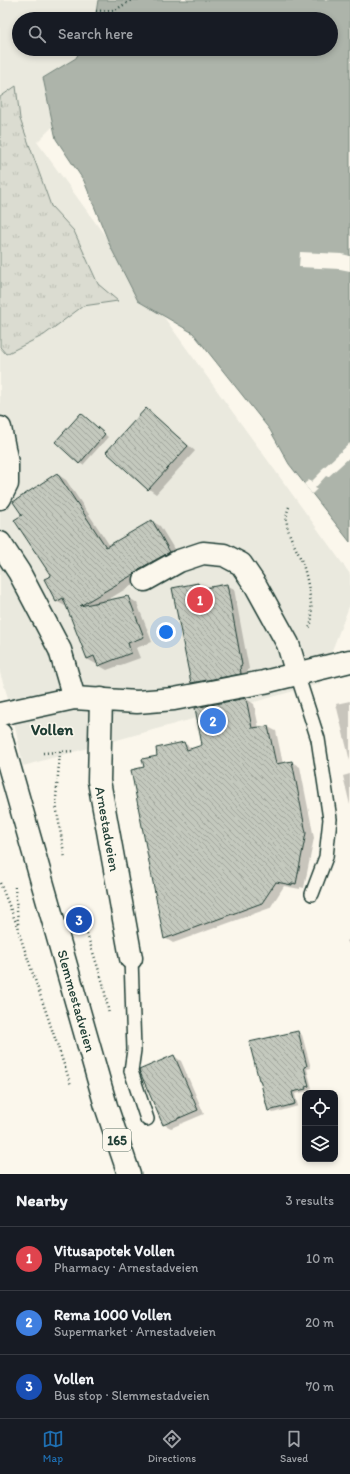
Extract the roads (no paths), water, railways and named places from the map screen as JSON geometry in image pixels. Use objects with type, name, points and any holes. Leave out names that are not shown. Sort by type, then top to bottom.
[{"type":"street","points":[[0,428],[7,463],[7,484],[0,498]]},
{"type":"street","points":[[0,543],[19,572],[60,650],[74,698]]},
{"type":"street","points":[[144,580],[179,561],[203,553],[224,555],[241,564],[256,586],[288,644],[297,674]]},
{"type":"street","points":[[0,714],[74,698],[137,702],[174,699],[205,694],[297,674],[350,660]]},
{"type":"street","name":"Arnestadveien","points":[[102,699],[99,780],[131,958]]},
{"type":"street","name":"Slemmestadveien","points":[[0,734],[106,1106],[129,1174]]},
{"type":"lane","points":[[297,674],[318,739],[330,819],[326,857],[312,894]]},
{"type":"lane","points":[[131,958],[134,1050],[131,1071],[147,1119]]},
{"type":"place","name":"Vitusapotek Vollen","points":[[200,600]]},
{"type":"place","name":"Rema 1000 Vollen","points":[[213,721]]},
{"type":"place","name":"Vollen","points":[[79,920]]},
{"type":"district","name":"Vollen","points":[[52,729]]}]
